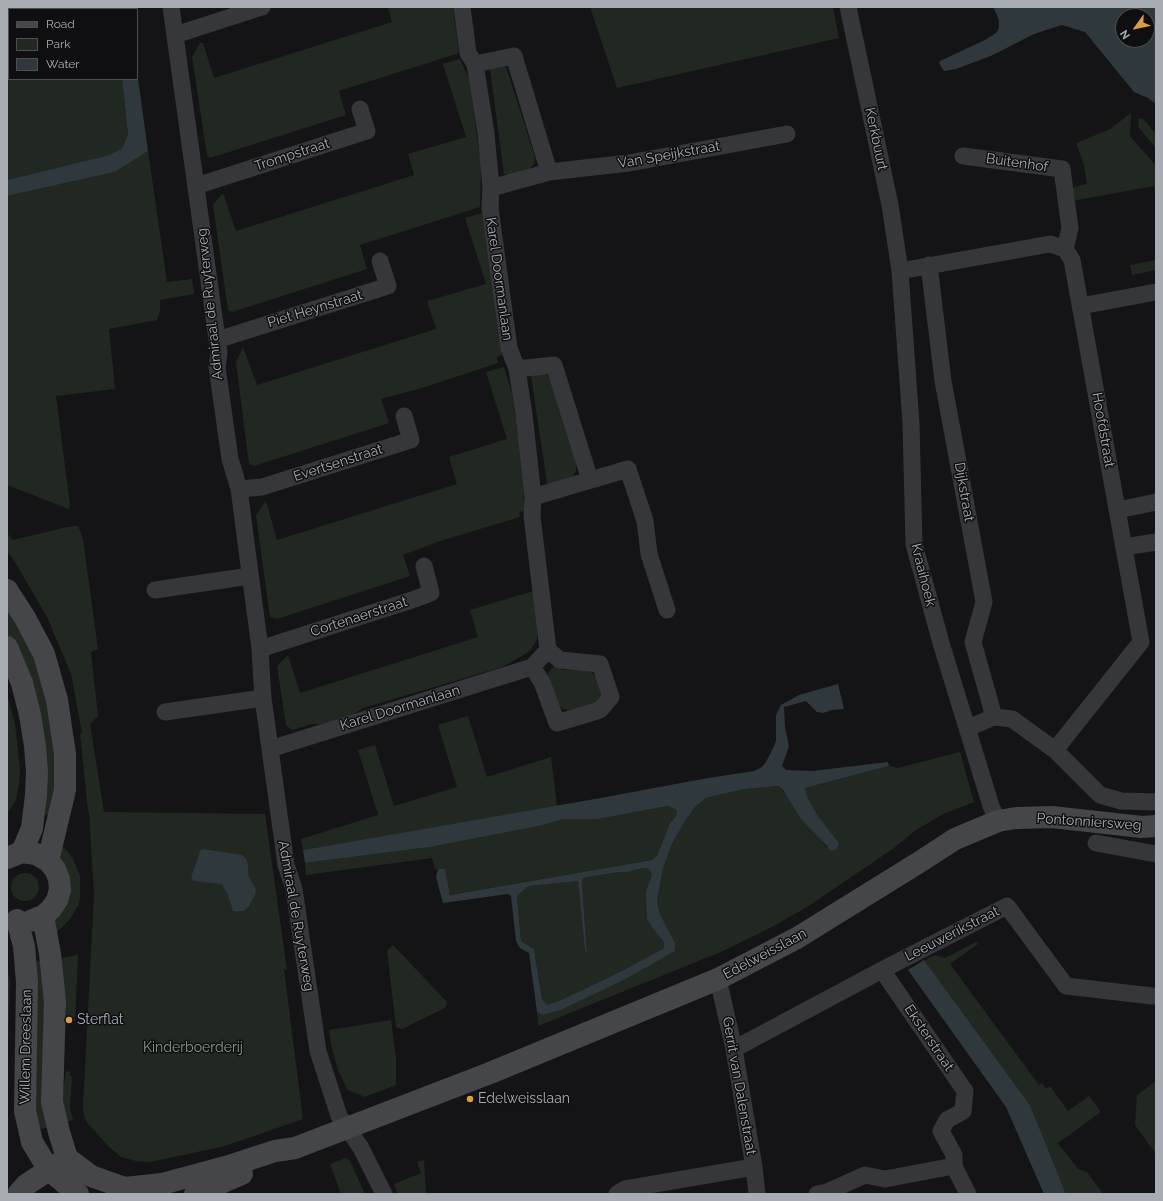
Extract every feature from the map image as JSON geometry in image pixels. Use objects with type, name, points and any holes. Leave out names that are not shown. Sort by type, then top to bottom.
[{"type":"street","name":"Admiraal de Ruyterweg","points":[[171,7],[219,354],[217,366],[230,459],[239,489],[260,649],[263,698],[286,865],[294,890],[318,1051],[339,1116],[361,1148],[384,1194]]},
{"type":"street","points":[[175,35],[262,7]]},
{"type":"street","name":"Karel Doormanlaan","points":[[270,749],[532,667],[548,650],[532,516],[533,498],[524,414],[517,369],[509,348],[490,208],[491,188],[486,133],[475,64],[468,53],[462,7]]},
{"type":"street","name":"Kerkbuurt","points":[[848,7],[890,205],[900,271]]},
{"type":"street","points":[[475,64],[514,56],[549,172],[491,188]]},
{"type":"street","name":"Trompstraat","points":[[196,186],[367,131],[360,109]]},
{"type":"street","name":"Van Speijkstraat","points":[[549,172],[629,163],[787,134]]},
{"type":"street","name":"Buitenhof","points":[[963,156],[1062,170],[1070,228],[1065,249]]},
{"type":"street","points":[[900,271],[1050,244],[1065,249]]},
{"type":"street","name":"Hoofdstraat","points":[[1055,750],[1141,642],[1081,306],[1072,260],[1065,249]]},
{"type":"street","name":"Piet Heynstraat","points":[[217,340],[388,286],[380,261]]},
{"type":"street","name":"Dijkstraat","points":[[929,265],[943,382],[984,602],[973,642],[994,717]]},
{"type":"street","name":"Kraaihoek","points":[[900,271],[911,423],[914,544],[941,643],[998,822]]},
{"type":"street","points":[[1081,306],[1156,292]]},
{"type":"street","points":[[517,369],[554,365],[590,480]]},
{"type":"street","name":"Evertsenstraat","points":[[239,489],[262,487],[411,440],[404,416]]},
{"type":"street","points":[[533,498],[628,469],[645,521],[649,554],[666,610]]},
{"type":"street","points":[[1118,510],[1156,502]]},
{"type":"street","points":[[1124,547],[1156,542]]},
{"type":"street","name":"Cortenaerstraat","points":[[260,649],[415,599],[432,592],[424,566]]},
{"type":"street","points":[[155,590],[250,576]]},
{"type":"street","points":[[7,590],[25,618],[44,654],[57,700],[65,754],[65,790],[48,861]]},
{"type":"street","points":[[7,647],[22,683],[30,715],[36,759],[36,795],[32,828],[14,855]]},
{"type":"street","points":[[532,667],[542,682],[557,724],[600,710],[611,697],[600,664],[560,660],[548,650]]},
{"type":"street","points":[[165,712],[263,698]]},
{"type":"street","points":[[968,728],[994,717],[1012,719],[1055,750],[1100,795],[1121,802],[1156,802]]},
{"type":"street","name":"Pontonniersweg","points":[[998,822],[1016,818],[1052,817],[1142,827],[1156,826]]},
{"type":"street","name":"Edelweisslaan","points":[[67,1158],[91,1176],[125,1188],[165,1189],[276,1151],[295,1148],[490,1073],[718,979],[797,938],[955,839],[998,822]]},
{"type":"street","points":[[1096,843],[1156,854]]},
{"type":"street","points":[[12,918],[26,922],[43,916],[51,909],[57,900],[60,890],[59,879],[55,869],[48,861],[36,854],[14,855]]},
{"type":"street","name":"Leeuwerikstraat","points":[[734,1049],[882,970],[1007,906],[1066,986],[1152,996]]},
{"type":"street","name":"Willem Dreeslaan","points":[[43,916],[50,954],[55,1001],[52,1102],[67,1158]]},
{"type":"street","name":"Willem Dreeslaan","points":[[12,918],[24,946],[27,982],[25,1112],[32,1142],[49,1170]]},
{"type":"street","name":"Eksterstraat","points":[[882,970],[964,1091],[963,1111],[947,1120],[941,1131],[954,1155],[954,1166]]},
{"type":"street","name":"Gerrit van Dalenstraat","points":[[718,979],[734,1049],[754,1167],[757,1194]]},
{"type":"street","name":"Edelweisslaan","points":[[195,1194],[282,1157],[295,1148]]},
{"type":"street","points":[[18,1194],[26,1185],[67,1158]]},
{"type":"street","points":[[824,1193],[865,1175],[885,1179],[954,1166],[968,1194]]},
{"type":"street","points":[[617,1194],[625,1189],[754,1167]]},
{"type":"street","points":[[49,1170],[78,1194]]},
{"type":"green space","points":[[7,7],[121,7],[8,8],[8,80],[122,80],[128,135],[122,148],[111,155],[7,180]]},
{"type":"green space","points":[[388,7],[453,7],[459,53],[339,91],[346,115],[210,158],[207,155],[192,57],[200,43],[203,43],[214,78],[392,22]]},
{"type":"green space","points":[[590,7],[833,7],[839,38],[617,88]]},
{"type":"green space","points":[[460,59],[469,79],[481,165],[480,207],[360,245],[367,269],[232,312],[228,310],[213,205],[223,193],[236,231],[414,175],[408,154],[466,137],[443,64]]},
{"type":"green space","points":[[500,66],[506,68],[508,73],[535,157],[534,164],[529,169],[509,175],[504,174],[490,69]]},
{"type":"green space","points":[[1131,113],[1130,136],[1156,166],[1156,194],[1154,186],[1072,201],[1071,192],[1074,187],[1087,184],[1084,165],[1076,143],[1110,129]]},
{"type":"green space","points":[[1138,118],[1143,119],[1156,134],[1156,148],[1139,128]]},
{"type":"green space","points":[[148,151],[167,282],[192,279],[194,294],[160,300],[160,311],[157,320],[109,329],[115,389],[56,396],[70,505],[69,509],[7,485],[7,196],[115,172]]},
{"type":"green space","points":[[482,213],[502,355],[497,357],[498,363],[422,388],[381,399],[389,423],[254,466],[249,464],[236,362],[243,347],[257,385],[436,329],[427,301],[486,284],[465,218]]},
{"type":"green space","points":[[1156,260],[1156,270],[1132,275],[1130,265]]},
{"type":"green space","points":[[504,367],[512,393],[523,469],[524,511],[519,512],[520,517],[440,541],[403,555],[410,576],[277,619],[270,617],[256,515],[266,501],[277,540],[457,484],[449,457],[507,439],[486,372]]},
{"type":"green space","points":[[543,373],[548,376],[551,381],[576,462],[576,470],[573,476],[551,484],[547,483],[531,376]]},
{"type":"green space","name":"Kinderboerderij","points":[[78,526],[83,539],[98,649],[91,652],[98,716],[90,724],[104,812],[265,814],[287,970],[284,969],[303,1119],[225,1146],[150,1162],[136,1161],[121,1157],[109,1147],[88,1124],[84,1116],[83,1106],[94,894],[89,812],[80,733],[82,733],[71,674],[47,617],[7,551],[7,533],[13,540],[67,527]]},
{"type":"green space","points":[[533,591],[538,625],[537,639],[531,650],[502,667],[363,708],[354,714],[322,724],[312,724],[292,730],[286,725],[277,666],[288,655],[300,693],[478,637],[470,610]]},
{"type":"green space","points":[[7,608],[43,674],[58,761],[51,816],[40,813],[7,637]]},
{"type":"green space","points":[[554,666],[563,670],[582,669],[590,671],[597,678],[600,686],[601,695],[597,702],[591,706],[570,710],[563,709],[557,702],[548,673]]},
{"type":"green space","points":[[7,694],[15,724],[20,770],[16,800],[7,814]]},
{"type":"green space","points":[[468,716],[487,777],[551,757],[557,806],[303,850],[301,839],[378,815],[358,750],[375,745],[394,806],[457,787],[438,725]]},
{"type":"green space","points":[[960,752],[974,802],[943,814],[916,830],[894,848],[807,907],[770,928],[723,951],[538,1026],[537,1012],[543,1015],[561,1010],[626,979],[675,951],[675,943],[660,914],[657,901],[663,868],[672,844],[685,821],[695,807],[706,798],[744,789],[779,786],[828,849],[839,843],[818,816],[807,796],[805,788],[889,766],[898,768]]},
{"type":"green space","points":[[668,806],[677,811],[676,816],[670,823],[657,856],[652,860],[449,895],[445,869],[435,869],[432,858],[306,875],[305,863],[430,847],[539,826],[564,819],[598,819]]},
{"type":"green space","points":[[61,844],[72,857],[80,876],[80,898],[78,906],[70,919],[54,935],[53,927]]},
{"type":"green space","points":[[643,868],[649,869],[652,874],[649,881],[654,930],[664,942],[664,948],[622,971],[561,1000],[547,1005],[542,999],[534,949],[521,941],[517,897],[529,886],[578,881],[587,954],[582,882],[583,878],[628,872]]},
{"type":"green space","points":[[25,873],[35,877],[39,887],[35,897],[25,901],[15,897],[11,887],[15,877]]},
{"type":"green space","points":[[976,942],[978,944],[950,964],[1039,1085],[1042,1083],[1046,1089],[1050,1086],[1068,1111],[1089,1096],[1101,1112],[1058,1143],[1078,1169],[1087,1172],[1103,1194],[1066,1194],[1030,1105],[924,960],[935,955],[945,958]]},
{"type":"green space","points":[[393,945],[447,1002],[445,1008],[402,1029],[396,1027],[387,951]]},
{"type":"green space","points":[[78,955],[75,1021],[68,1021],[55,959]]},
{"type":"green space","points":[[45,960],[50,1127],[36,1130],[33,962]]},
{"type":"green space","points":[[7,967],[10,981],[7,1077]]},
{"type":"green space","points":[[391,1020],[396,1058],[396,1085],[365,1097],[348,1090],[338,1070],[331,1045],[329,1030]]},
{"type":"green space","points":[[66,1071],[70,1072],[70,1076],[72,1076],[70,1108],[73,1120],[62,1123],[60,1110]]},
{"type":"green space","points":[[1156,1081],[1156,1154],[1135,1125],[1137,1095]]},
{"type":"green space","points":[[346,1158],[350,1161],[365,1194],[341,1194],[330,1164]]},
{"type":"green space","points":[[424,1160],[426,1194],[398,1194],[394,1184],[421,1173],[417,1162]]},
{"type":"water","points":[[993,7],[1156,7],[1156,104],[1148,98],[1134,92],[1085,32],[1062,25],[1034,34],[993,55],[956,69],[944,71],[939,63],[940,61],[985,40],[996,33],[999,28],[999,21]]},
{"type":"water","points":[[138,78],[148,151],[115,172],[7,196],[7,180],[110,155],[122,148],[128,135],[122,80],[138,80]]},
{"type":"water","points":[[838,684],[844,709],[832,710],[823,713],[817,712],[806,701],[784,707],[785,728],[789,746],[782,766],[786,770],[812,771],[888,762],[889,766],[805,788],[807,796],[818,816],[839,843],[837,849],[832,851],[828,849],[827,846],[801,819],[779,786],[744,789],[706,798],[695,807],[685,821],[672,844],[663,868],[657,901],[660,914],[675,943],[675,951],[626,979],[561,1010],[543,1015],[537,1012],[529,953],[520,948],[516,941],[511,896],[508,894],[443,903],[436,877],[438,869],[445,869],[450,895],[652,860],[657,856],[670,823],[676,816],[677,811],[671,807],[668,806],[598,819],[564,819],[539,826],[430,847],[305,863],[303,850],[754,771],[762,767],[766,762],[776,741],[776,715],[781,705],[799,695]],"holes":[[[643,868],[649,869],[652,874],[646,892],[647,919],[664,942],[664,948],[622,971],[561,1000],[547,1005],[542,999],[534,949],[521,941],[517,897],[529,886],[578,881],[585,949],[587,954],[582,882],[583,878],[628,872]]]},
{"type":"water","points":[[203,849],[242,855],[246,859],[248,864],[248,875],[256,890],[249,906],[244,911],[233,911],[228,895],[222,884],[194,881],[191,878],[200,851]]},
{"type":"water","points":[[924,960],[1030,1105],[1066,1194],[1044,1194],[1006,1107],[908,970]]},
{"type":"place","name":"Sterflat","points":[[69,1020]]},
{"type":"place","name":"Edelweisslaan","points":[[470,1099]]}]
